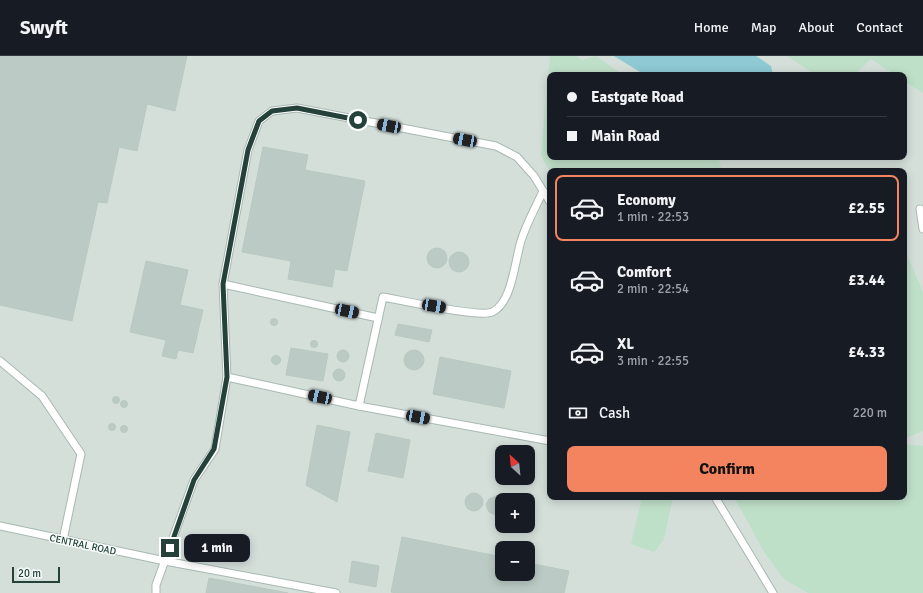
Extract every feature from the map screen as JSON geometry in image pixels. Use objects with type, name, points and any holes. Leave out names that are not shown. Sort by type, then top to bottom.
[{"type":"lane","points":[[156,593],[156,585],[194,480],[214,449],[227,377],[223,284],[248,150],[259,121],[272,111],[297,108],[496,146],[517,157],[534,176],[547,197]]},
{"type":"lane","points":[[359,406],[383,296],[476,313],[491,313],[504,302],[515,271],[521,241],[543,191]]},
{"type":"lane","points":[[920,209],[923,229]]},
{"type":"lane","points":[[223,284],[378,318]]},
{"type":"lane","points":[[0,362],[42,396],[81,454],[63,540]]},
{"type":"lane","points":[[227,377],[359,406],[547,440]]},
{"type":"lane","points":[[717,500],[773,593]]},
{"type":"lane","name":"CENTRAL ROAD","points":[[0,526],[165,561],[336,593]]},
{"type":"shaded area","points":[[0,56],[923,56],[923,593],[0,593]]},
{"type":"green space","points":[[550,56],[576,56],[582,60],[596,56],[619,72],[549,72]]},
{"type":"green space","points":[[787,56],[923,56],[923,93],[907,83],[907,72],[890,72],[871,59],[857,72],[811,72]]},
{"type":"green space","points":[[547,89],[547,160],[719,160],[721,168],[548,168],[541,155]]},
{"type":"green space","points":[[907,255],[923,292],[923,431],[907,438]]},
{"type":"green space","points":[[907,444],[923,446],[923,593],[808,593],[784,579],[764,552],[736,500],[907,500]]},
{"type":"green space","points":[[641,500],[672,500],[664,539],[654,552],[631,544]]},
{"type":"water","points":[[614,56],[756,56],[771,66],[772,72],[640,72]]},
{"type":"building","points":[[0,56],[187,56],[175,111],[147,104],[137,151],[119,147],[107,203],[98,202],[72,321],[0,305]]},
{"type":"building","points":[[263,147],[308,155],[305,170],[365,181],[347,271],[335,269],[332,287],[288,279],[291,261],[242,252]]},
{"type":"building","points":[[437,248],[444,251],[447,258],[444,265],[437,268],[430,265],[427,258],[430,251]]},
{"type":"building","points":[[459,252],[466,255],[469,262],[466,269],[459,272],[452,269],[449,262],[452,255]]},
{"type":"building","points":[[146,261],[188,270],[180,305],[203,310],[193,353],[178,350],[176,359],[162,356],[166,340],[130,332]]},
{"type":"building","points":[[274,318],[277,319],[277,325],[274,326],[271,325],[270,322],[271,319]]},
{"type":"building","points":[[398,324],[432,330],[429,342],[395,335]]},
{"type":"building","points":[[314,340],[317,341],[317,347],[314,348],[311,347],[310,344],[311,341]]},
{"type":"building","points":[[291,348],[328,354],[323,381],[286,375]]},
{"type":"building","points":[[341,350],[345,350],[349,356],[345,362],[341,362],[337,358],[337,354]]},
{"type":"building","points":[[414,350],[421,353],[424,360],[421,367],[414,370],[407,367],[404,360],[407,353]]},
{"type":"building","points":[[276,355],[281,360],[276,365],[271,360]]},
{"type":"building","points":[[440,357],[511,371],[504,408],[433,394]]},
{"type":"building","points":[[339,369],[343,371],[345,375],[343,379],[339,381],[335,379],[333,375],[335,371]]},
{"type":"building","points":[[116,396],[119,397],[119,403],[116,404],[113,403],[112,400],[113,397]]},
{"type":"building","points":[[124,400],[127,401],[127,407],[124,408],[121,407],[120,404],[121,401]]},
{"type":"building","points":[[112,423],[115,424],[115,430],[112,431],[109,430],[108,427],[109,424]]},
{"type":"building","points":[[124,425],[127,426],[127,432],[124,433],[121,432],[120,429],[121,426]]},
{"type":"building","points":[[317,425],[350,432],[337,502],[306,485]]},
{"type":"building","points":[[376,433],[410,440],[403,478],[368,471]]},
{"type":"building","points":[[474,493],[480,496],[483,502],[480,508],[474,511],[468,508],[465,502],[468,496]]},
{"type":"building","points":[[495,496],[495,515],[489,512],[486,505],[489,499]]},
{"type":"building","points":[[402,537],[495,556],[495,581],[535,581],[535,564],[569,571],[564,593],[391,592]]},
{"type":"building","points":[[352,561],[379,566],[376,587],[349,582]]},
{"type":"building","points":[[209,578],[288,593],[206,593]]},
{"type":"route","points":[[170,548],[194,480],[214,449],[227,377],[223,284],[248,150],[259,121],[272,111],[297,108],[358,120]]}]
